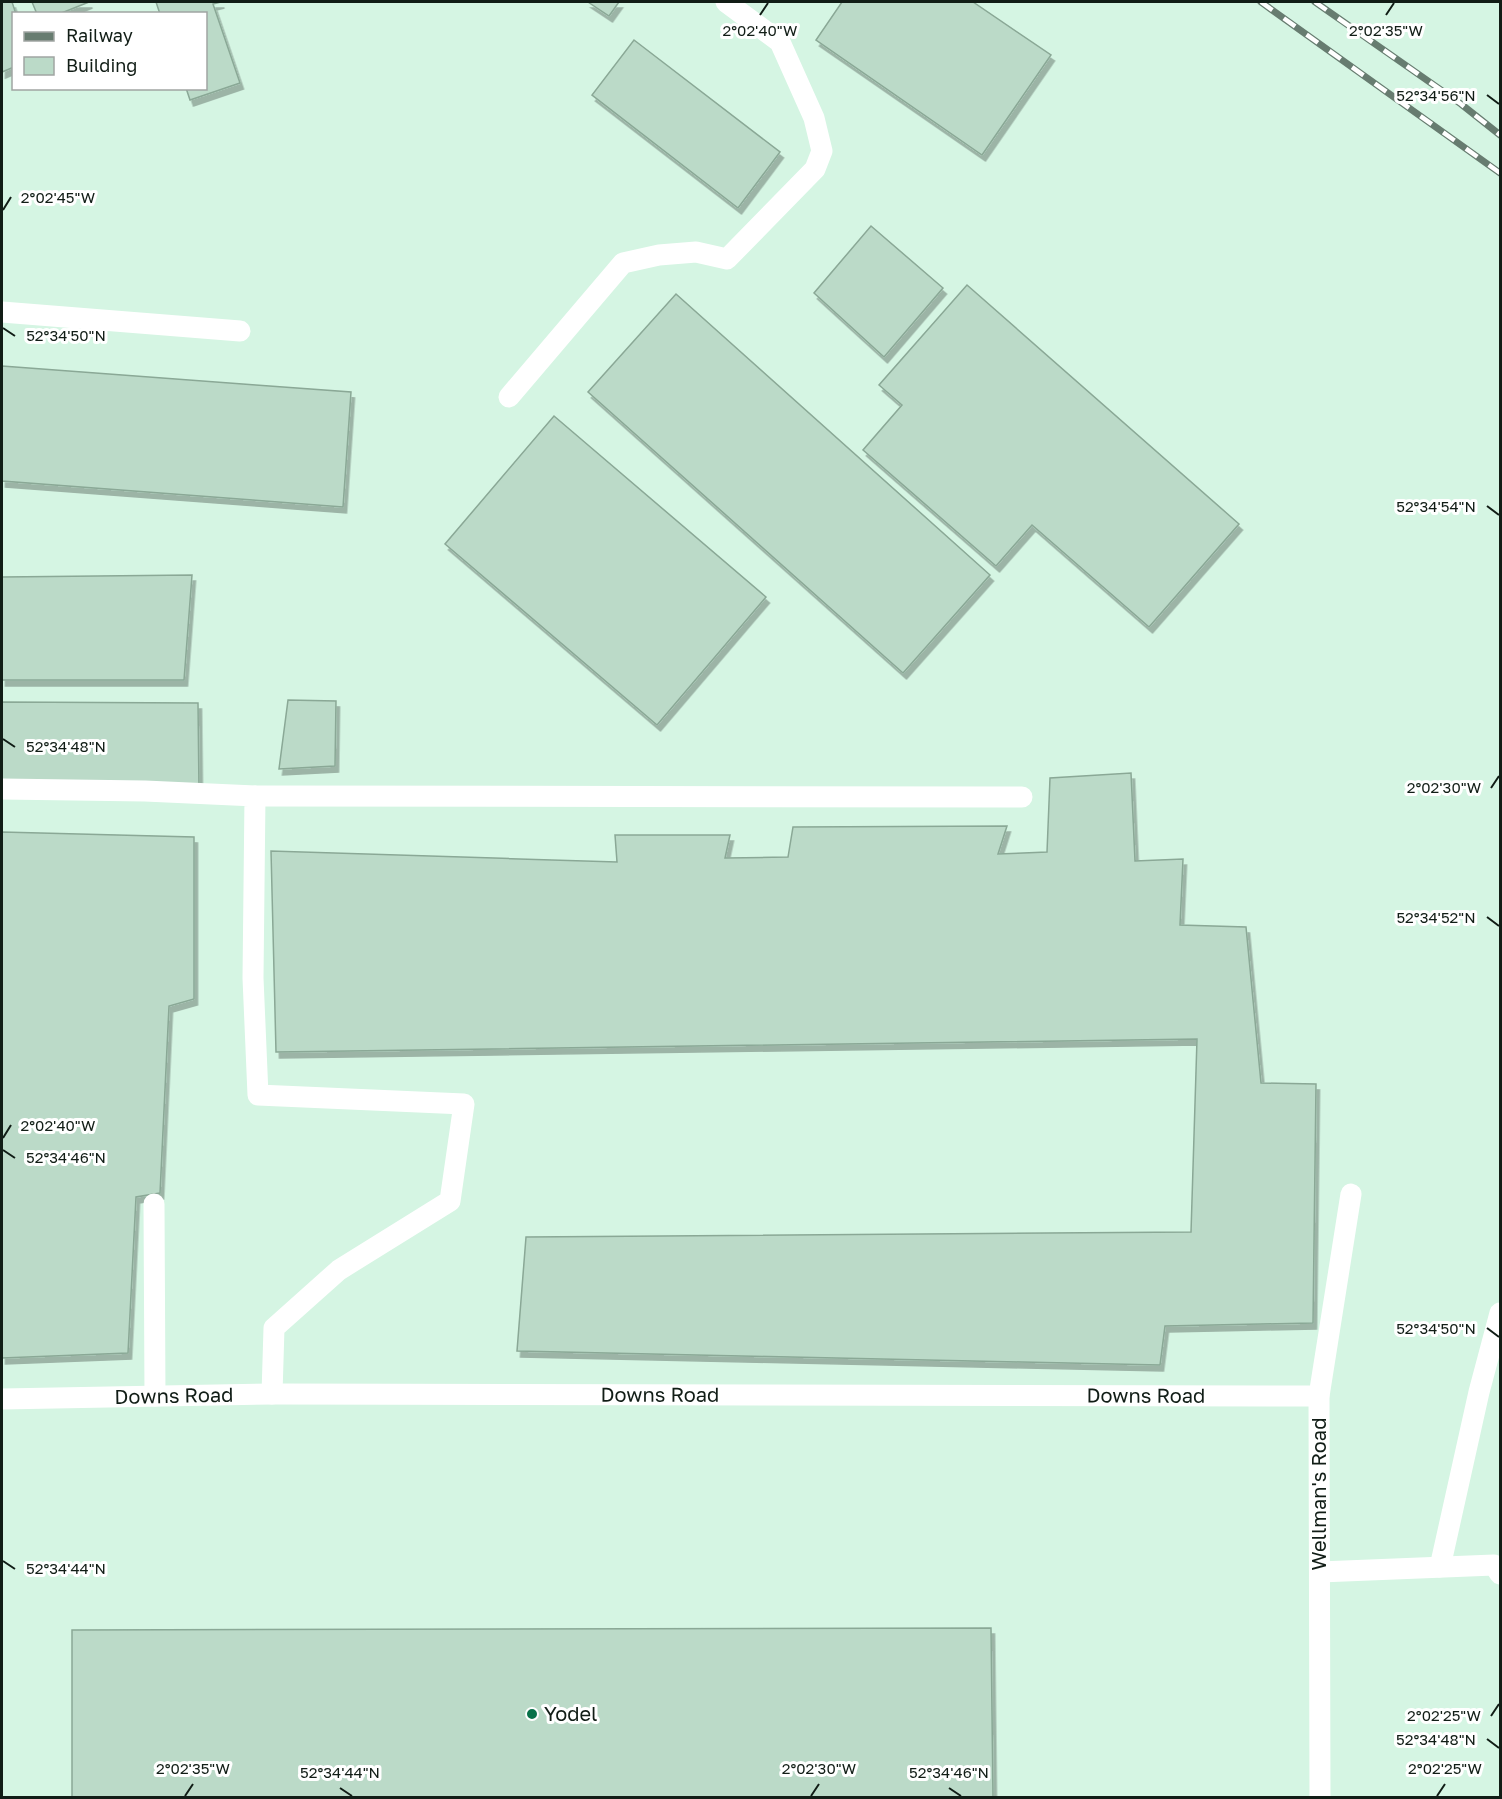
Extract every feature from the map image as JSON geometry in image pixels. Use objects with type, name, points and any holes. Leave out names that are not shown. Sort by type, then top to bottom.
[{"type":"lane","points":[[509,397],[623,263],[659,255],[696,252],[727,259],[815,169],[822,151],[814,118],[780,42],[726,2]]},
{"type":"lane","points":[[2,312],[240,331]]},
{"type":"lane","points":[[2,789],[145,790],[255,796],[1022,797]]},
{"type":"lane","points":[[255,796],[253,978],[258,1095],[464,1104],[450,1202],[339,1269],[274,1329],[272,1394]]},
{"type":"lane","name":"Wellman's Road","points":[[1320,1797],[1319,1396],[1351,1194]]},
{"type":"lane","points":[[154,1204],[155,1396]]},
{"type":"lane","points":[[1440,1568],[1479,1392],[1500,1313]]},
{"type":"lane","name":"Downs Road","points":[[2,1399],[272,1394],[1319,1396]]},
{"type":"lane","points":[[1320,1572],[1494,1565],[1500,1574]]},
{"type":"building","points":[[2,2],[12,2],[15,12],[12,12],[12,68],[2,72]]},
{"type":"building","points":[[32,2],[89,2],[64,12],[36,12]]},
{"type":"building","points":[[156,2],[221,2],[213,4],[240,83],[190,100],[187,90],[207,90],[207,12],[159,12]]},
{"type":"building","points":[[588,2],[619,2],[609,16]]},
{"type":"building","points":[[842,2],[973,2],[1051,55],[982,155],[816,40]]},
{"type":"building","points":[[634,40],[780,152],[738,208],[592,95]]},
{"type":"building","points":[[871,226],[943,288],[884,357],[814,293]]},
{"type":"building","points":[[967,285],[1239,524],[1149,627],[1032,525],[996,566],[863,450],[902,405],[879,385]]},
{"type":"building","points":[[676,294],[990,575],[903,673],[588,392]]},
{"type":"building","points":[[2,366],[351,392],[343,507],[2,481]]},
{"type":"building","points":[[554,416],[766,597],[657,725],[445,544]]},
{"type":"building","points":[[192,575],[184,680],[2,680],[2,577]]},
{"type":"building","points":[[288,700],[336,701],[335,766],[279,769]]},
{"type":"building","points":[[2,702],[198,703],[199,791],[2,787]]},
{"type":"building","points":[[1131,773],[1135,861],[1183,859],[1180,925],[1246,927],[1261,1083],[1316,1084],[1313,1323],[1165,1326],[1160,1365],[517,1351],[526,1237],[1191,1232],[1197,1039],[276,1052],[271,851],[617,862],[615,835],[730,835],[725,858],[788,857],[793,827],[1007,826],[998,854],[1047,852],[1050,778]]},
{"type":"building","points":[[2,832],[194,837],[194,999],[169,1006],[160,1193],[136,1197],[128,1353],[2,1358]]},
{"type":"building","name":"Yodel","points":[[991,1628],[993,1798],[72,1798],[72,1630]]},
{"type":"railway","points":[[1261,2],[1500,173]]},
{"type":"railway","points":[[1315,2],[1461,104],[1500,135]]},
{"type":"place","name":"Yodel","points":[[532,1714]]}]
